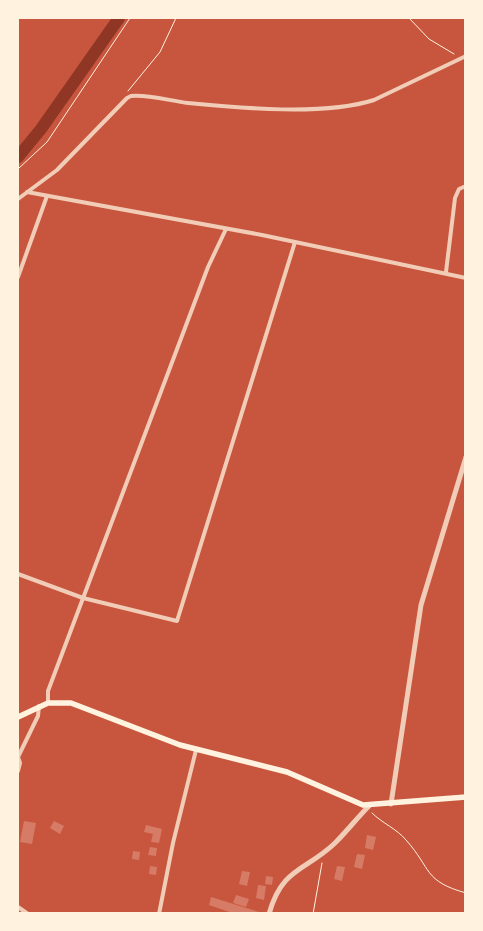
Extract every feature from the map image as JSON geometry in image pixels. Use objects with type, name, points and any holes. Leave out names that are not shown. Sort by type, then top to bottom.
[{"type":"main road","points":[[18,717],[48,703],[64,702],[80,705],[163,740],[287,772],[348,800],[369,806],[466,797]]},
{"type":"street","points":[[18,199],[57,170],[127,98],[134,96],[238,107],[314,108],[359,105],[374,100],[459,57],[465,58]]},
{"type":"street","points":[[446,272],[455,198],[459,189],[466,186]]},
{"type":"street","points":[[27,192],[295,242],[446,272],[466,278]]},
{"type":"street","points":[[18,277],[47,196]]},
{"type":"street","points":[[48,703],[48,691],[208,267],[226,229]]},
{"type":"street","points":[[18,574],[84,598],[177,621],[295,242]]},
{"type":"street","points":[[391,804],[420,605],[466,457]]},
{"type":"street","points":[[18,771],[20,763],[18,757],[38,716],[40,706]]},
{"type":"street","points":[[159,914],[173,843],[196,750]]},
{"type":"street","points":[[269,914],[273,899],[281,884],[302,865],[323,853],[369,806]]},
{"type":"street","points":[[18,907],[28,914]]},
{"type":"path","points":[[18,170],[47,142],[130,18]]},
{"type":"path","points":[[127,98],[128,91],[134,80],[160,52],[176,18]]},
{"type":"path","points":[[409,18],[430,40],[459,57]]},
{"type":"path","points":[[369,806],[374,815],[405,838],[439,884],[466,893]]},
{"type":"path","points":[[312,914],[323,853]]},
{"type":"building","points":[[24,821],[36,823],[32,844],[20,842]]},
{"type":"building","points":[[54,821],[64,826],[60,834],[50,828]]},
{"type":"building","points":[[146,825],[162,829],[159,843],[151,842],[153,834],[144,832]]},
{"type":"building","points":[[367,835],[376,837],[373,850],[365,848]]},
{"type":"building","points":[[150,847],[157,848],[156,856],[148,855]]},
{"type":"building","points":[[133,851],[140,852],[139,860],[132,859]]},
{"type":"building","points":[[357,854],[365,855],[362,869],[354,867]]},
{"type":"building","points":[[150,866],[157,867],[156,875],[149,874]]},
{"type":"building","points":[[337,866],[345,867],[342,881],[334,879]]},
{"type":"building","points":[[242,871],[250,872],[247,886],[239,884]]},
{"type":"building","points":[[266,876],[273,877],[272,885],[265,884]]},
{"type":"building","points":[[258,885],[266,886],[264,900],[256,898]]},
{"type":"building","points":[[236,895],[249,899],[246,907],[233,903]]},
{"type":"building","points":[[211,897],[262,914],[235,914],[209,905]]},
{"type":"waterway","points":[[18,157],[41,129],[119,18]]}]
